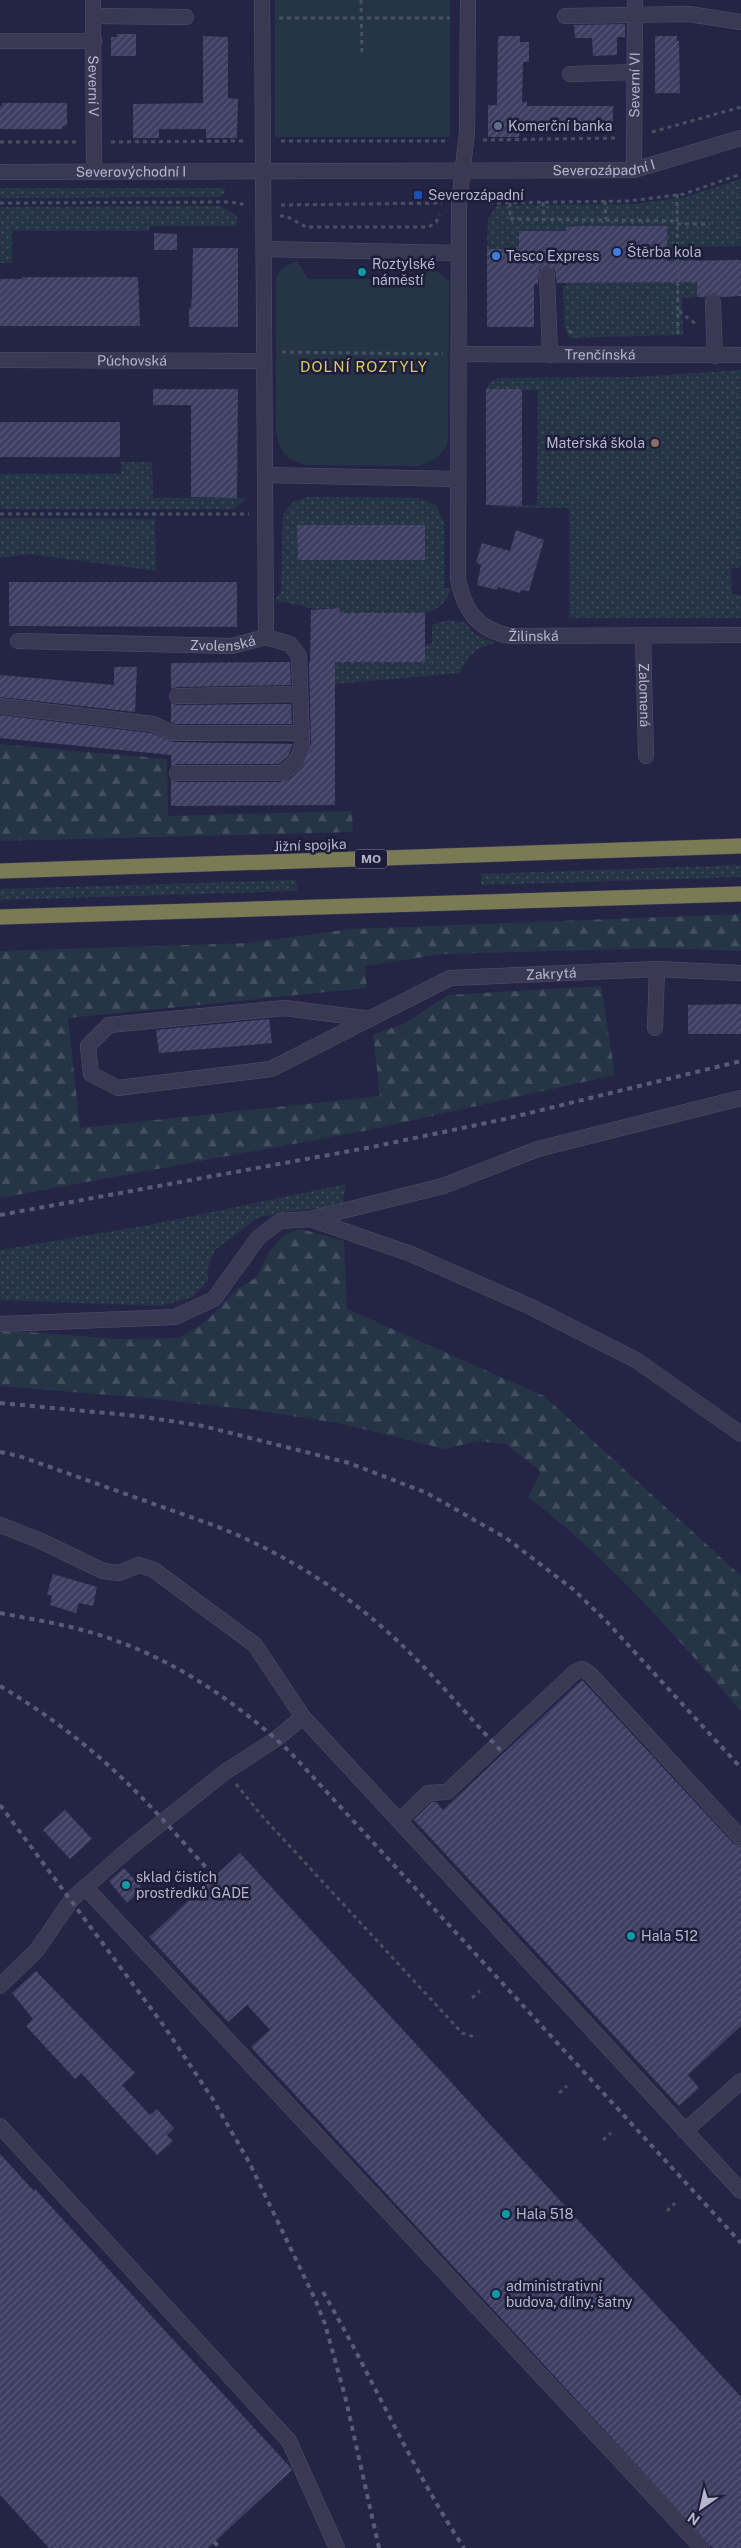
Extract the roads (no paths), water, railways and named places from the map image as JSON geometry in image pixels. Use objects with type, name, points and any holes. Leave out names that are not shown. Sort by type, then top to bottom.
[{"type":"highway","name":"Jižní spojka","points":[[0,871],[741,846]]},
{"type":"highway","points":[[0,917],[741,894]]},
{"type":"street","name":"Severní V","points":[[94,0],[94,172]]},
{"type":"street","points":[[262,0],[265,475],[458,479],[459,204],[466,140],[468,0]]},
{"type":"street","points":[[565,16],[635,8],[741,22]]},
{"type":"street","name":"Severní VI","points":[[634,170],[635,8]]},
{"type":"street","points":[[94,16],[186,17]]},
{"type":"street","points":[[0,41],[94,41]]},
{"type":"street","points":[[570,74],[635,72]]},
{"type":"street","name":"Severozápadní I","points":[[462,171],[634,170],[741,138]]},
{"type":"street","points":[[263,172],[462,171]]},
{"type":"street","name":"Severovýchodní I","points":[[0,172],[263,172]]},
{"type":"street","points":[[264,249],[459,253]]},
{"type":"street","points":[[547,275],[550,355]]},
{"type":"street","points":[[712,302],[715,356]]},
{"type":"street","name":"Trenčínská","points":[[459,354],[679,356],[741,354]]},
{"type":"street","name":"Púchovská","points":[[0,360],[264,356]]},
{"type":"street","name":"Zvolenská","points":[[18,641],[232,646],[266,637],[265,475]]},
{"type":"street","name":"Žilinská","points":[[458,479],[458,579],[461,597],[471,614],[494,633],[509,636],[741,635]]},
{"type":"street","name":"Zalomená","points":[[643,635],[646,756]]},
{"type":"street","points":[[176,773],[280,773],[293,766],[300,755],[302,733],[298,656],[290,644],[266,637]]},
{"type":"street","points":[[177,696],[300,694]]},
{"type":"street","points":[[0,706],[153,724],[173,733],[302,733]]},
{"type":"street","points":[[655,1028],[657,969]]},
{"type":"street","name":"Zakrytá","points":[[371,1020],[284,1008],[109,1025],[88,1046],[92,1074],[118,1088],[271,1069],[371,1020],[450,978],[657,969],[741,973]]},
{"type":"street","points":[[0,1324],[175,1317],[214,1299],[258,1238],[280,1221],[310,1219],[443,1186],[538,1149],[741,1098]]},
{"type":"street","points":[[310,1219],[411,1254],[531,1307],[636,1360],[741,1434]]},
{"type":"street","points":[[0,1525],[41,1541],[103,1571],[118,1573],[139,1566],[154,1570],[255,1645],[304,1716],[741,2191]]},
{"type":"street","points":[[399,1821],[428,1794],[447,1792],[575,1672],[582,1669],[590,1674],[741,1838]]},
{"type":"street","points":[[0,1986],[36,1950],[67,1904],[85,1887],[131,1847],[225,1772],[276,1739],[304,1716]]},
{"type":"street","points":[[85,1887],[702,2548]]},
{"type":"street","points":[[685,2131],[741,2081]]},
{"type":"street","points":[[0,2126],[289,2441],[337,2548]]},
{"type":"railway","points":[[0,1215],[372,1147],[505,1119],[741,1061]]},
{"type":"railway","points":[[0,1403],[138,1416],[203,1426],[349,1463],[427,1493],[506,1538],[574,1590],[607,1622],[741,1768]]},
{"type":"railway","points":[[0,1452],[19,1456],[213,1525],[281,1556],[343,1596],[382,1627],[429,1672],[503,1753]]},
{"type":"railway","points":[[0,1613],[82,1630],[121,1642],[199,1681],[247,1715],[291,1753],[741,2243]]},
{"type":"railway","points":[[0,1686],[63,1728],[107,1764],[145,1801],[215,1877]]},
{"type":"railway","points":[[0,1805],[164,2026],[212,2098],[249,2162],[315,2299],[325,2324],[346,2400],[379,2548]]},
{"type":"railway","points":[[323,2292],[426,2485],[464,2548]]},
{"type":"railway","points":[[214,2542],[220,2548]]},
{"type":"place","name":"Komerční banka","points":[[498,126]]},
{"type":"place","name":"Severozápadní","points":[[418,195]]},
{"type":"place","name":"Štěrba kola","points":[[617,252]]},
{"type":"place","name":"Tesco Express","points":[[496,256]]},
{"type":"place","name":"Roztylské náměstí","points":[[362,272]]},
{"type":"place","name":"Mateřská škola","points":[[655,443]]},
{"type":"place","name":"sklad čistích prostředků GADE","points":[[126,1885]]},
{"type":"place","name":"Hala 512","points":[[631,1936]]},
{"type":"place","name":"Hala 518","points":[[506,2214]]},
{"type":"place","name":"administrativní budova, dílny, šatny","points":[[496,2294]]},
{"type":"district","name":"DOLNÍ ROZTYLY","points":[[364,366]]}]
